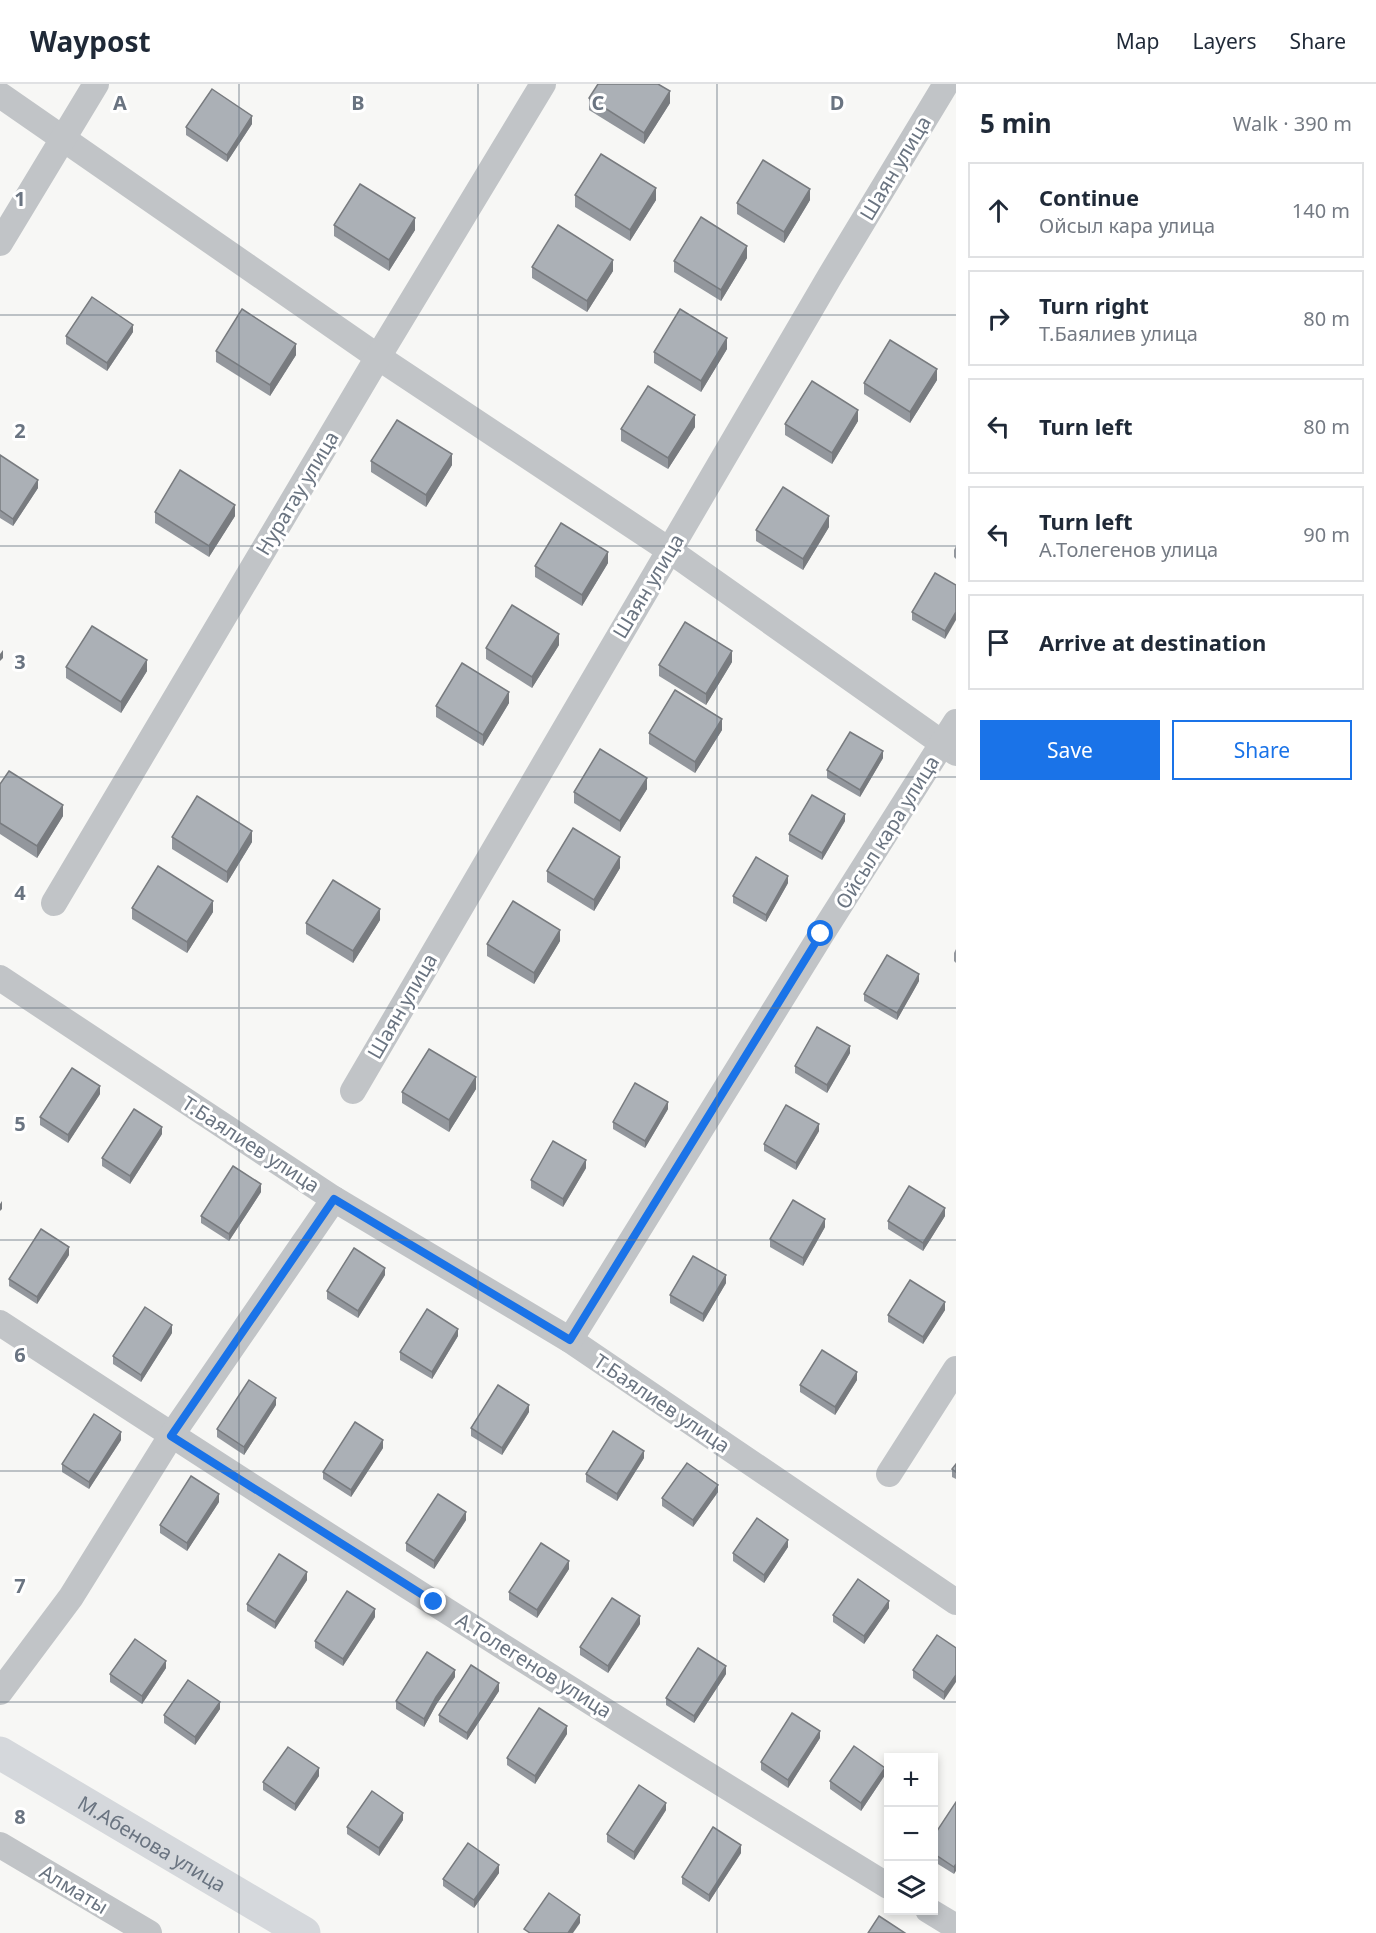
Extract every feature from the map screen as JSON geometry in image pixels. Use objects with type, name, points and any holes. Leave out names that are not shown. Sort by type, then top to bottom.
[{"type":"main road","name":"М.Абенова улица","points":[[0,1753],[304,1933]]},
{"type":"street","points":[[0,243],[96,84]]},
{"type":"street","name":"Нуратау улица","points":[[54,903],[543,84]]},
{"type":"street","name":"Шаян улица","points":[[352,1091],[824,286],[946,84]]},
{"type":"street","points":[[0,95],[378,357],[669,550],[949,748]]},
{"type":"street","name":"Ойсыл кара улица","points":[[570,1340],[821,934],[949,748],[956,722]]},
{"type":"street","name":"Т.Баялиев улица","points":[[0,978],[334,1199],[570,1340],[956,1602]]},
{"type":"street","points":[[0,1692],[71,1598],[171,1436],[334,1199]]},
{"type":"street","name":"А.Толегенов улица","points":[[0,1323],[171,1436],[715,1780],[884,1884]]},
{"type":"street","points":[[889,1474],[956,1369]]},
{"type":"street","name":"Алматы","points":[[0,1845],[148,1933]]},
{"type":"street","points":[[935,1915],[956,1928]]},
{"type":"building","points":[[598,84],[658,84],[670,91],[644,133],[589,98]]},
{"type":"building","points":[[212,89],[252,116],[227,155],[186,127]]},
{"type":"building","points":[[601,154],[656,188],[630,230],[575,195]]},
{"type":"building","points":[[763,160],[810,189],[784,232],[737,203]]},
{"type":"building","points":[[360,184],[415,218],[389,260],[334,225]]},
{"type":"building","points":[[701,217],[747,246],[721,290],[674,261]]},
{"type":"building","points":[[558,225],[613,260],[587,301],[532,267]]},
{"type":"building","points":[[92,297],[133,325],[107,363],[66,336]]},
{"type":"building","points":[[242,309],[296,344],[270,385],[216,351]]},
{"type":"building","points":[[680,309],[727,338],[701,381],[654,352]]},
{"type":"building","points":[[890,340],[937,369],[910,412],[864,383]]},
{"type":"building","points":[[812,381],[858,410],[832,453],[785,424]]},
{"type":"building","points":[[648,386],[695,415],[668,458],[621,429]]},
{"type":"building","points":[[397,420],[452,454],[426,495],[371,461]]},
{"type":"building","points":[[0,455],[38,480],[13,519],[0,510]]},
{"type":"building","points":[[180,470],[235,505],[209,546],[155,512]]},
{"type":"building","points":[[783,487],[829,516],[803,559],[756,530]]},
{"type":"building","points":[[561,523],[608,552],[582,595],[535,566]]},
{"type":"building","points":[[935,573],[956,585],[956,612],[945,631],[912,612]]},
{"type":"building","points":[[512,605],[559,634],[532,677],[486,648]]},
{"type":"building","points":[[685,622],[732,651],[706,694],[659,665]]},
{"type":"building","points":[[92,626],[147,660],[121,702],[66,667]]},
{"type":"building","points":[[462,663],[509,692],[483,735],[436,706]]},
{"type":"building","points":[[675,690],[722,719],[695,762],[649,733]]},
{"type":"building","points":[[850,732],[883,751],[860,790],[827,770]]},
{"type":"building","points":[[600,749],[647,778],[620,821],[574,792]]},
{"type":"building","points":[[9,771],[63,805],[37,846],[0,823],[0,784]]},
{"type":"building","points":[[812,795],[845,814],[822,853],[789,834]]},
{"type":"building","points":[[197,796],[252,831],[227,872],[172,837]]},
{"type":"building","points":[[573,828],[620,857],[594,900],[547,871]]},
{"type":"building","points":[[756,857],[788,876],[766,915],[733,896]]},
{"type":"building","points":[[158,866],[213,901],[187,942],[132,908]]},
{"type":"building","points":[[333,880],[380,909],[353,951],[306,923]]},
{"type":"building","points":[[513,901],[560,930],[534,973],[487,944]]},
{"type":"building","points":[[887,955],[919,974],[897,1013],[864,994]]},
{"type":"building","points":[[817,1027],[850,1046],[827,1085],[795,1066]]},
{"type":"building","points":[[429,1049],[476,1077],[449,1120],[402,1092]]},
{"type":"building","points":[[72,1068],[100,1086],[68,1135],[40,1117]]},
{"type":"building","points":[[635,1083],[668,1102],[645,1141],[613,1122]]},
{"type":"building","points":[[786,1105],[819,1124],[796,1163],[764,1144]]},
{"type":"building","points":[[134,1109],[162,1127],[130,1176],[102,1158]]},
{"type":"building","points":[[553,1141],[586,1160],[563,1199],[531,1180]]},
{"type":"building","points":[[233,1166],[261,1184],[229,1234],[201,1216]]},
{"type":"building","points":[[909,1186],[945,1208],[923,1243],[888,1221]]},
{"type":"building","points":[[793,1200],[825,1219],[803,1258],[770,1239]]},
{"type":"building","points":[[41,1229],[69,1247],[37,1297],[9,1279]]},
{"type":"building","points":[[354,1248],[385,1268],[358,1311],[327,1291]]},
{"type":"building","points":[[693,1256],[726,1275],[703,1314],[670,1295]]},
{"type":"building","points":[[910,1280],[945,1302],[923,1337],[888,1315]]},
{"type":"building","points":[[145,1307],[172,1325],[141,1375],[113,1356]]},
{"type":"building","points":[[427,1309],[458,1329],[432,1372],[400,1352]]},
{"type":"building","points":[[822,1350],[857,1372],[835,1407],[800,1385]]},
{"type":"building","points":[[249,1380],[276,1398],[244,1447],[217,1429]]},
{"type":"building","points":[[498,1385],[529,1405],[502,1448],[471,1428]]},
{"type":"building","points":[[94,1414],[121,1432],[89,1482],[62,1464]]},
{"type":"building","points":[[355,1422],[383,1440],[351,1490],[323,1472]]},
{"type":"building","points":[[613,1431],[644,1451],[617,1494],[586,1474]]},
{"type":"building","points":[[687,1463],[718,1485],[693,1520],[662,1498]]},
{"type":"building","points":[[191,1476],[219,1494],[187,1543],[160,1525]]},
{"type":"building","points":[[438,1494],[466,1512],[434,1561],[406,1543]]},
{"type":"building","points":[[757,1518],[788,1540],[764,1575],[733,1553]]},
{"type":"building","points":[[541,1543],[569,1561],[537,1610],[509,1592]]},
{"type":"building","points":[[279,1554],[307,1572],[275,1622],[247,1604]]},
{"type":"building","points":[[858,1579],[889,1601],[864,1636],[833,1615]]},
{"type":"building","points":[[347,1591],[375,1609],[343,1659],[315,1641]]},
{"type":"building","points":[[612,1598],[640,1616],[608,1666],[580,1647]]},
{"type":"building","points":[[937,1635],[956,1648],[956,1675],[944,1692],[913,1670]]},
{"type":"building","points":[[135,1639],[166,1661],[142,1696],[110,1674]]},
{"type":"building","points":[[698,1648],[726,1666],[694,1716],[666,1698]]},
{"type":"building","points":[[427,1652],[455,1670],[424,1719],[396,1701]]},
{"type":"building","points":[[471,1665],[499,1683],[467,1733],[439,1715]]},
{"type":"building","points":[[188,1680],[220,1702],[195,1737],[164,1715]]},
{"type":"building","points":[[539,1708],[567,1726],[535,1776],[507,1758]]},
{"type":"building","points":[[792,1713],[820,1731],[788,1780],[761,1762]]},
{"type":"building","points":[[854,1746],[884,1767],[861,1803],[830,1781]]},
{"type":"building","points":[[288,1747],[319,1768],[295,1804],[263,1782]]},
{"type":"building","points":[[639,1785],[666,1803],[634,1852],[607,1834]]},
{"type":"building","points":[[372,1791],[403,1813],[379,1848],[347,1827]]},
{"type":"building","points":[[956,1802],[956,1864],[954,1867],[938,1856],[938,1829]]},
{"type":"building","points":[[713,1827],[741,1845],[709,1895],[682,1877]]},
{"type":"building","points":[[468,1843],[499,1865],[474,1900],[443,1879]]},
{"type":"building","points":[[549,1893],[580,1915],[568,1933],[530,1933],[524,1929]]},
{"type":"building","points":[[879,1916],[905,1933],[868,1933]]},
{"type":"route","points":[[434,1602],[171,1436],[334,1199],[570,1340],[821,934]]}]
